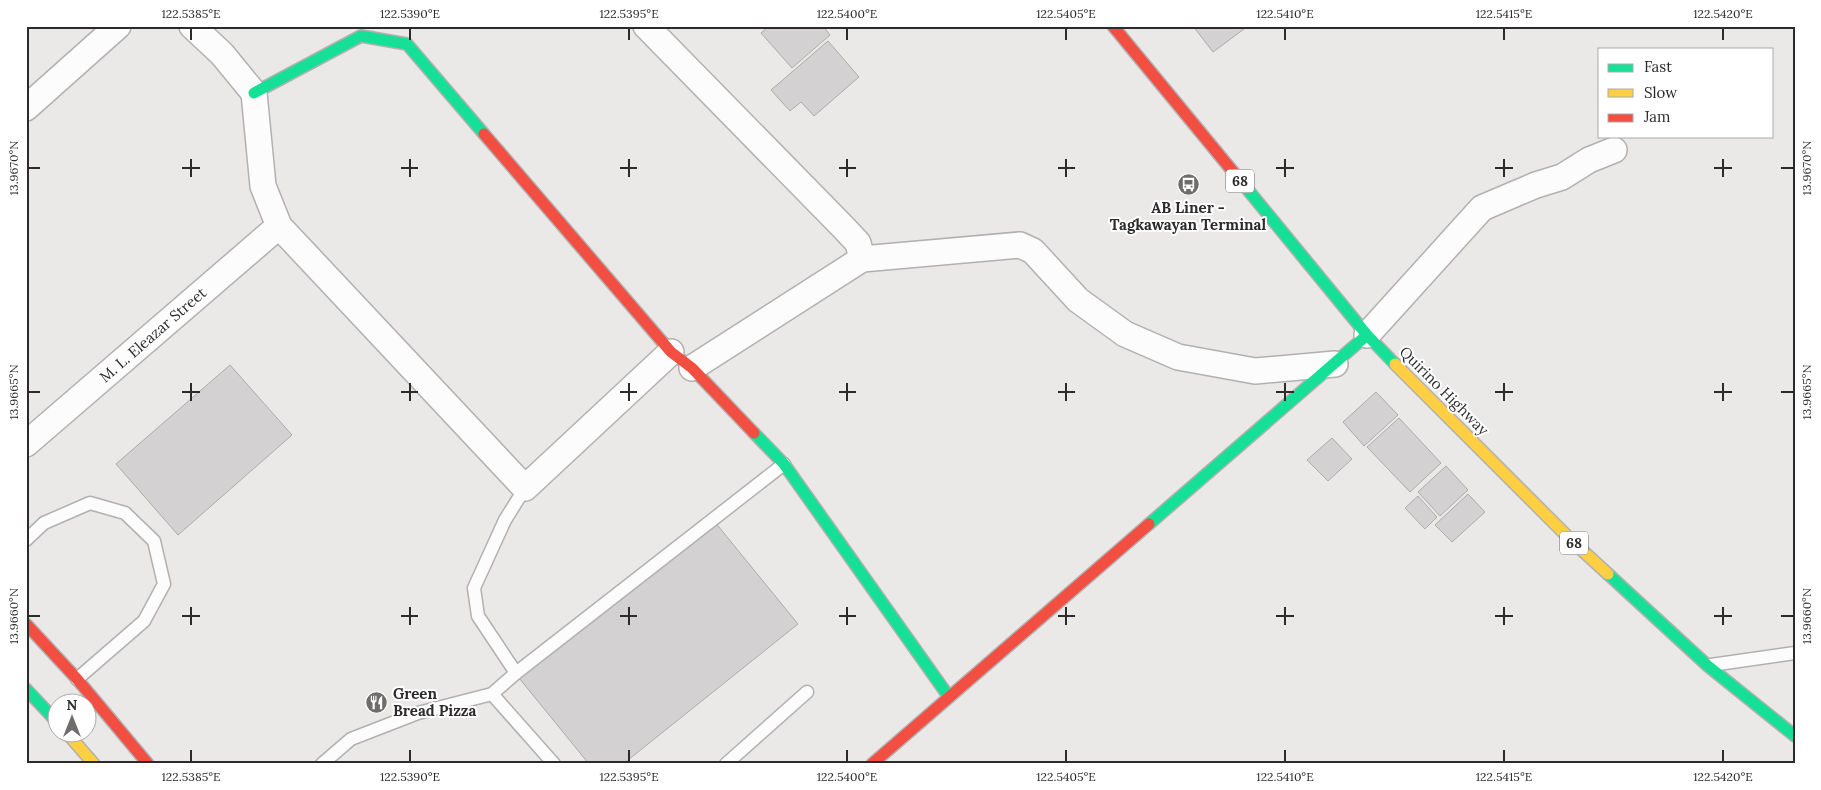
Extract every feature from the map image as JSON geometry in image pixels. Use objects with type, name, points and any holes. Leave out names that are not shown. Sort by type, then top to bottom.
[{"type":"main road","name":"Quirino Highway","points":[[1113,26],[1367,335],[1573,542],[1708,666],[1795,736]]},
{"type":"main road","points":[[254,93],[361,36],[407,44],[671,352],[692,368],[784,464],[948,697]]},
{"type":"main road","points":[[872,764],[1336,364],[1367,335]]},
{"type":"main road","points":[[26,624],[77,679],[148,764]]},
{"type":"main road","points":[[26,689],[48,712]]},
{"type":"main road","points":[[75,742],[94,764]]},
{"type":"street","points":[[26,108],[118,26]]},
{"type":"street","points":[[192,26],[222,54],[254,93],[264,186],[279,226],[525,488],[671,352]]},
{"type":"street","points":[[646,26],[858,243],[862,259]]},
{"type":"street","points":[[1367,335],[1482,208],[1536,185],[1562,177],[1589,160],[1614,150]]},
{"type":"street","name":"M. L. Eleazar Street","points":[[26,444],[279,226]]},
{"type":"street","points":[[692,368],[862,259],[1020,245],[1033,251],[1078,300],[1125,334],[1178,357],[1255,371],[1336,364]]},
{"type":"lane","points":[[322,764],[351,739],[418,713],[492,694],[516,673],[784,464]]},
{"type":"lane","points":[[516,673],[478,616],[474,588],[505,520],[525,488]]},
{"type":"lane","points":[[26,540],[44,523],[90,503],[125,513],[154,541],[164,584],[144,621],[77,679]]},
{"type":"lane","points":[[1708,666],[1795,653]]},
{"type":"lane","points":[[726,764],[807,692]]},
{"type":"lane","points":[[492,694],[554,764]]},
{"type":"building","points":[[769,26],[823,26],[830,35],[792,68],[761,33]]},
{"type":"building","points":[[1193,26],[1248,26],[1213,52]]},
{"type":"building","points":[[828,41],[859,77],[814,116],[801,102],[790,111],[771,90]]},
{"type":"building","points":[[230,365],[292,435],[178,535],[116,464]]},
{"type":"building","points":[[1376,392],[1398,415],[1364,446],[1343,422]]},
{"type":"building","points":[[1399,418],[1441,463],[1410,492],[1367,447]]},
{"type":"building","points":[[1332,438],[1352,459],[1328,481],[1307,460]]},
{"type":"building","points":[[1446,466],[1468,490],[1440,516],[1418,492]]},
{"type":"building","points":[[1468,494],[1485,512],[1452,542],[1435,525]]},
{"type":"building","points":[[1418,496],[1437,517],[1425,529],[1405,508]]},
{"type":"building","points":[[714,521],[798,624],[623,764],[589,764],[519,678]]},
{"type":"traffic: fast","points":[[254,93],[361,36],[407,44],[484,134]]},
{"type":"traffic: fast","points":[[1239,179],[1367,335],[1395,364]]},
{"type":"traffic: fast","points":[[1149,524],[1367,335]]},
{"type":"traffic: fast","points":[[754,433],[784,464],[949,697]]},
{"type":"traffic: fast","points":[[1608,574],[1708,666],[1795,736]]},
{"type":"traffic: fast","points":[[26,689],[48,712]]},
{"type":"traffic: slow","points":[[1395,364],[1573,542],[1608,574]]},
{"type":"traffic: slow","points":[[75,742],[94,764]]},
{"type":"traffic: jam","points":[[1113,26],[1239,179]]},
{"type":"traffic: jam","points":[[484,134],[671,352],[692,368],[754,433]]},
{"type":"traffic: jam","points":[[872,764],[1149,524]]},
{"type":"traffic: jam","points":[[26,624],[77,679],[148,764]]},
{"type":"place","name":"AB Liner - Tagkawayan Terminal","points":[[1188,185]]},
{"type":"place","name":"Green Bread Pizza","points":[[377,703]]}]
